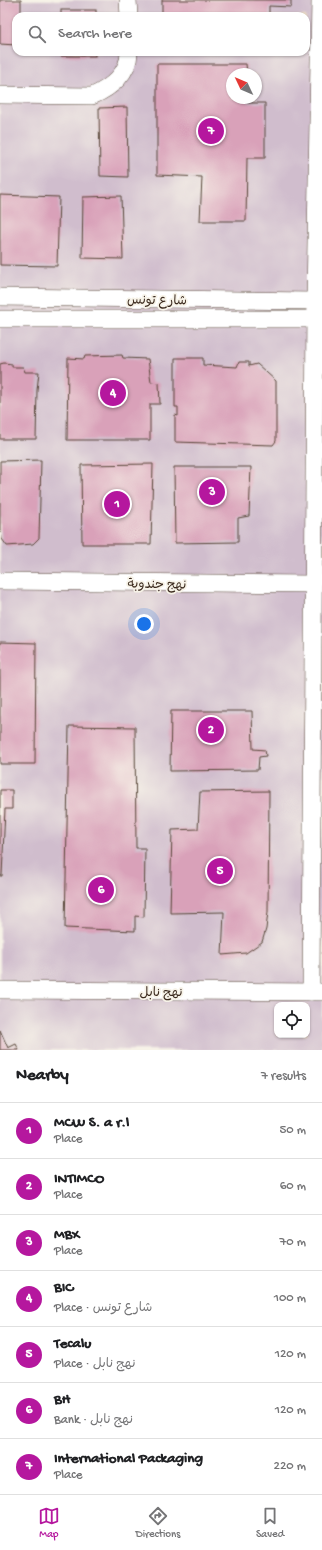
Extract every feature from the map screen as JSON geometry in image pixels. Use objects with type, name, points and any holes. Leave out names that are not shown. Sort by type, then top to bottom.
[{"type":"street","points":[[128,0],[129,12]]},
{"type":"street","points":[[317,992],[313,584],[318,310],[320,0]]},
{"type":"street","points":[[0,95],[92,96],[102,92],[118,78],[129,59],[129,56]]},
{"type":"street","name":"شارع تونس","points":[[0,297],[318,310]]},
{"type":"street","name":"شارع تونس","points":[[0,319],[318,310]]},
{"type":"street","name":"نهج جندوبة","points":[[0,581],[313,584]]},
{"type":"street","name":"نهج نابل","points":[[0,990],[317,992]]},
{"type":"shaded area","points":[[0,0],[322,0],[322,1050],[0,1050]]},
{"type":"building","points":[[0,0],[21,0],[21,12],[12,12],[12,45],[0,44]]},
{"type":"building","points":[[162,0],[291,0],[291,7],[269,6],[269,12],[162,12]]},
{"type":"building","points":[[61,10],[96,10],[96,12],[61,12]]},
{"type":"building","points":[[157,64],[246,64],[246,68],[226,68],[226,104],[265,103],[265,158],[247,158],[246,221],[200,221],[202,177],[157,175]]},
{"type":"building","points":[[127,107],[128,177],[100,176],[99,108]]},
{"type":"building","points":[[0,195],[59,197],[57,266],[0,265]]},
{"type":"building","points":[[121,196],[123,259],[82,258],[83,197]]},
{"type":"building","points":[[122,355],[123,358],[148,359],[151,382],[159,383],[160,404],[150,404],[150,440],[67,440],[68,358],[84,359],[85,356]]},
{"type":"building","points":[[175,358],[203,358],[203,365],[237,367],[239,362],[249,362],[249,366],[257,364],[276,381],[276,441],[273,445],[175,442],[175,415],[178,416],[178,407],[175,407]]},
{"type":"building","points":[[0,364],[12,364],[12,367],[23,367],[25,372],[39,372],[36,439],[0,439]]},
{"type":"building","points":[[41,460],[39,538],[33,544],[7,546],[2,539],[0,530],[0,461]]},
{"type":"building","points":[[153,464],[151,544],[82,544],[81,465]]},
{"type":"building","points":[[174,467],[251,467],[249,516],[238,518],[238,542],[175,543]]},
{"type":"building","points":[[0,642],[36,643],[35,764],[0,764]]},
{"type":"building","points":[[171,711],[252,711],[253,749],[265,750],[266,756],[259,757],[258,770],[170,771]]},
{"type":"building","points":[[69,726],[135,727],[136,848],[145,848],[144,917],[135,916],[135,931],[65,928]]},
{"type":"building","points":[[0,790],[12,790],[12,809],[5,809],[2,876],[0,876]]},
{"type":"building","points":[[269,791],[268,912],[266,929],[262,942],[246,953],[222,955],[224,912],[170,913],[172,830],[198,829],[200,792]]},
{"type":"building","points":[[0,1030],[8,1048],[16,1044],[19,1050],[0,1050]]},
{"type":"place","name":"International Packaging","points":[[211,131]]},
{"type":"place","name":"BIC","points":[[113,393]]},
{"type":"place","name":"MBX","points":[[212,492]]},
{"type":"place","name":"MCW S. a r.l","points":[[117,504]]},
{"type":"place","name":"INTIMCO","points":[[211,730]]},
{"type":"place","name":"Tecalu","points":[[220,871]]},
{"type":"place","name":"BH","points":[[101,890]]}]
